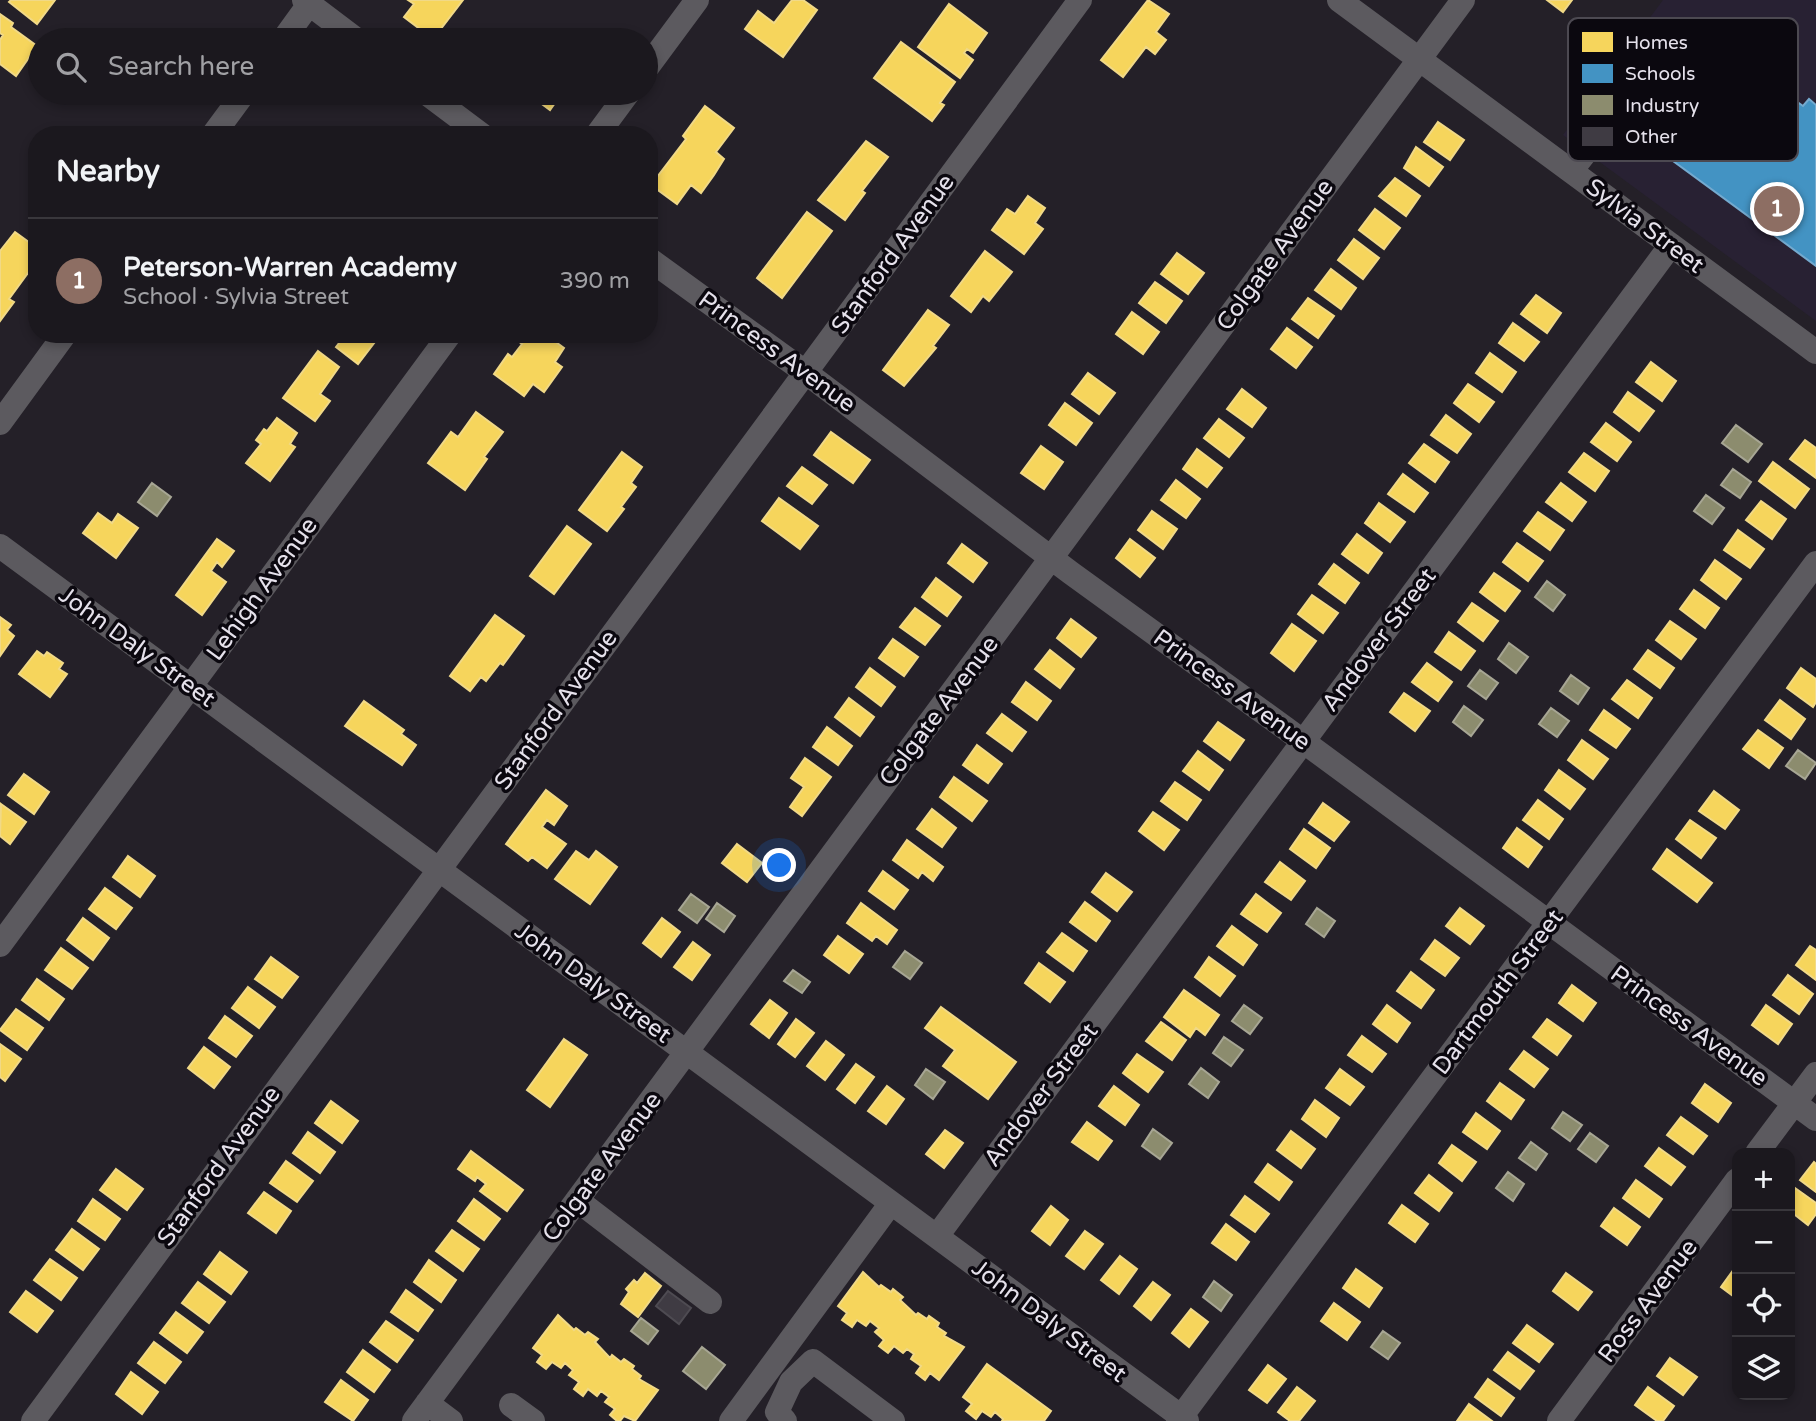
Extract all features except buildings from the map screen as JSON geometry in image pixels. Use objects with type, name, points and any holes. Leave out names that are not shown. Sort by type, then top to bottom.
[{"type":"street","points":[[658,53],[697,0]]},
{"type":"street","name":"Stanford Avenue","points":[[33,1421],[1080,0]]},
{"type":"street","name":"Sylvia Street","points":[[1339,0],[1816,352]]},
{"type":"street","name":"Colgate Avenue","points":[[420,1412],[1463,0]]},
{"type":"street","points":[[291,28],[308,1],[342,28]]},
{"type":"street","points":[[220,126],[235,105]]},
{"type":"street","points":[[442,105],[470,126]]},
{"type":"street","points":[[604,126],[619,105]]},
{"type":"street","points":[[1571,171],[1579,161]]},
{"type":"street","name":"Andover Street","points":[[937,1236],[1671,245]]},
{"type":"street","name":"Princess Avenue","points":[[658,266],[1816,1119]]},
{"type":"street","points":[[0,423],[58,343]]},
{"type":"street","name":"Lehigh Avenue","points":[[0,944],[443,343]]},
{"type":"street","name":"John Daly Street","points":[[0,546],[937,1236],[1182,1420]]},
{"type":"street","name":"Dartmouth Street","points":[[1182,1420],[1816,562]]},
{"type":"street","points":[[1761,1148],[1816,1074]]},
{"type":"street","name":"Ross Avenue","points":[[1559,1421],[1732,1187]]},
{"type":"street","points":[[577,1200],[710,1302]]},
{"type":"street","points":[[731,1421],[891,1203]]},
{"type":"street","points":[[785,1421],[777,1412],[791,1382],[813,1362],[893,1421]]},
{"type":"street","points":[[768,1369],[780,1380],[791,1382]]},
{"type":"street","points":[[511,1405],[533,1421]]},
{"type":"street","points":[[420,1412],[452,1421]]},
{"type":"shaded area","points":[[1663,0],[1816,0],[1816,321],[1598,161],[1798,161],[1798,18],[1650,18]]},
{"type":"place","name":"Peterson-Warren Academy","points":[[1777,209]]}]
